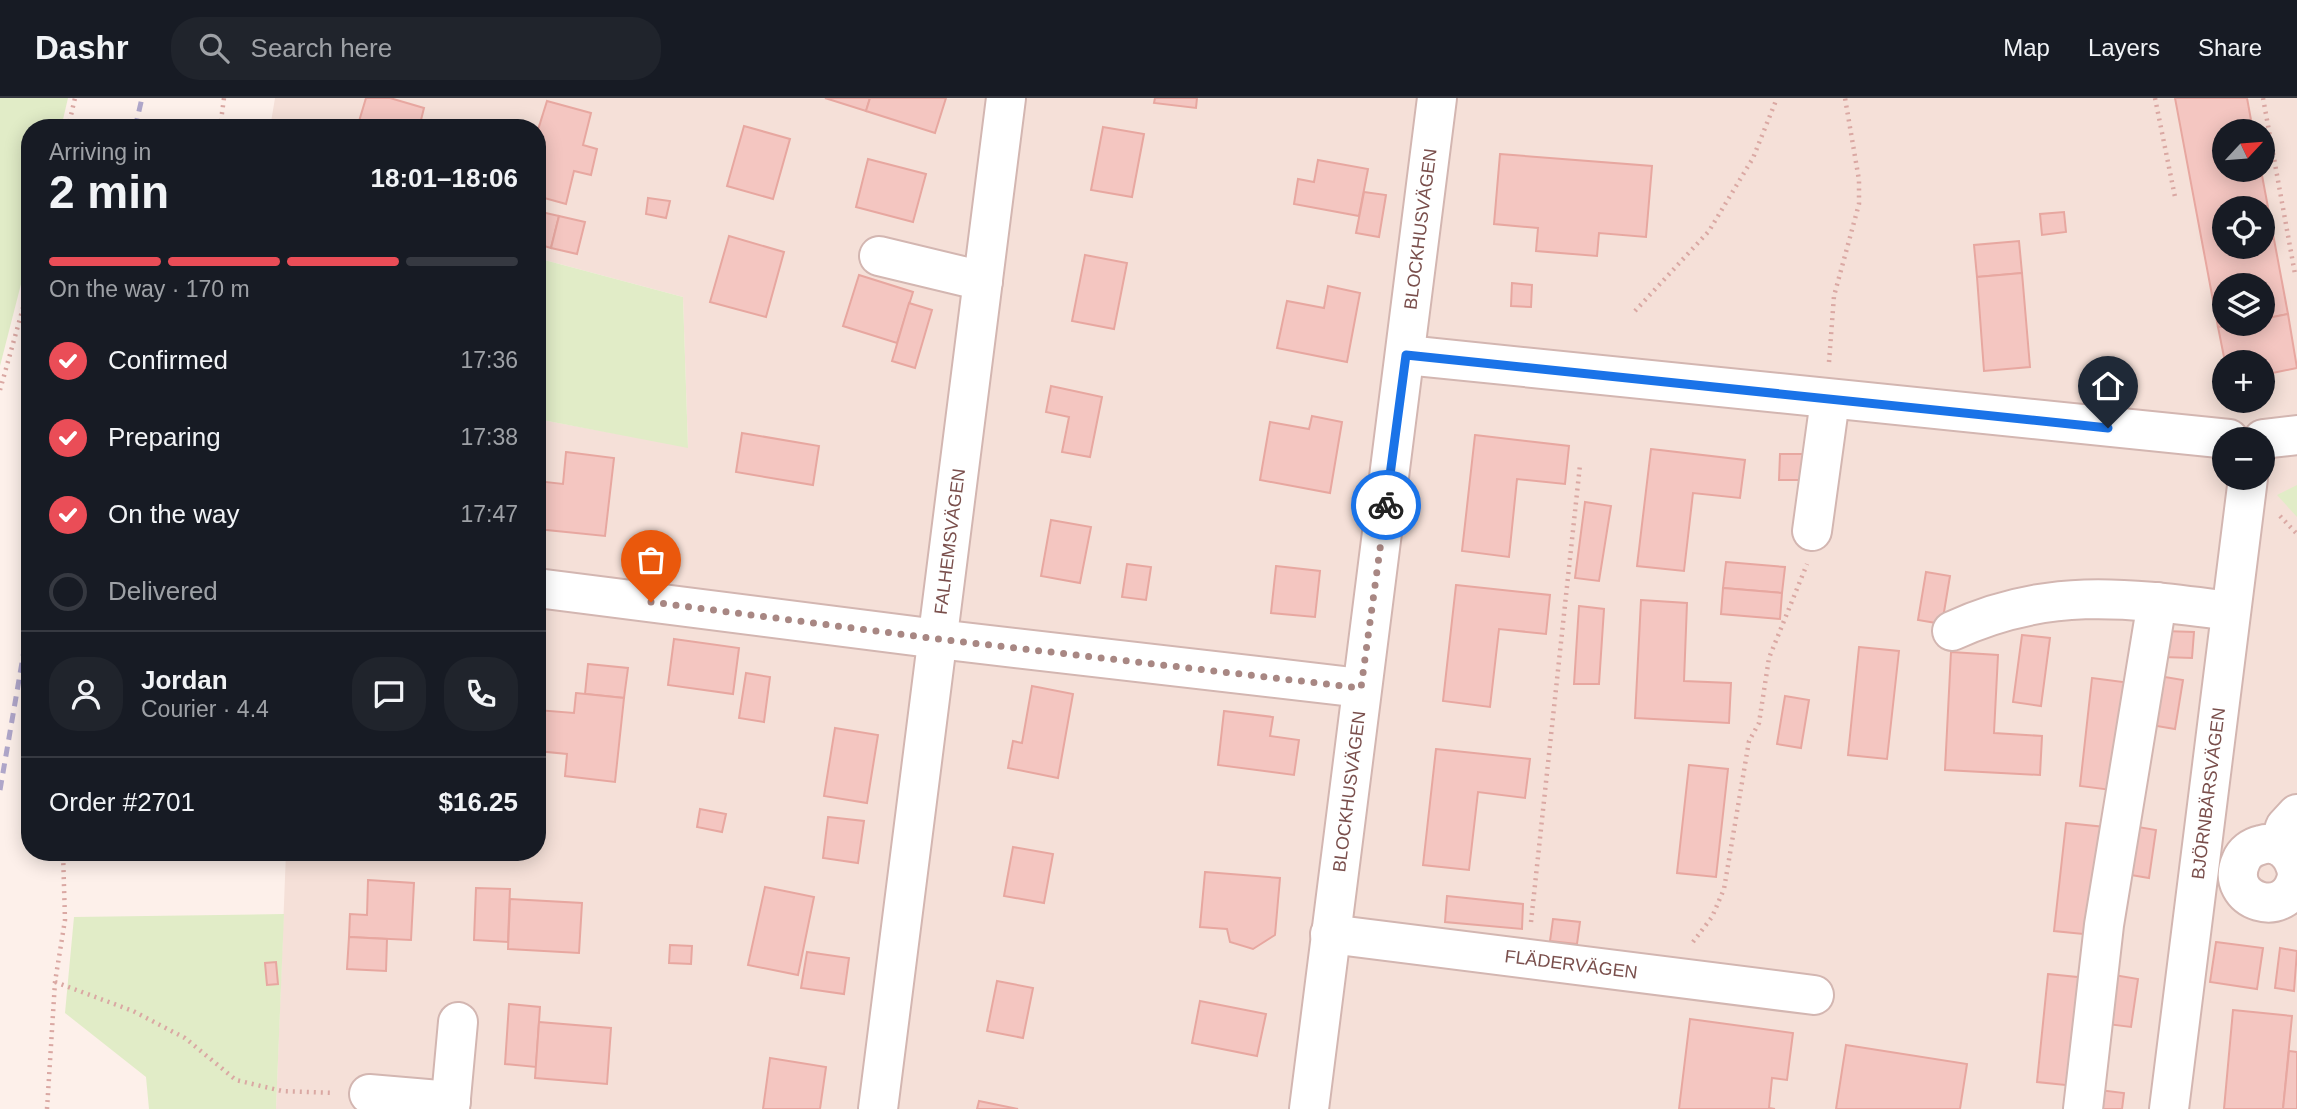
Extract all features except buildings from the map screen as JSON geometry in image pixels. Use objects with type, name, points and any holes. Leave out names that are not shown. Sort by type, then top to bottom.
[{"type":"street","name":"FALHEMSVÄGEN","points":[[878,1109],[1006,98]]},
{"type":"street","name":"BLOCKHUSVÄGEN","points":[[1309,1109],[1437,98]]},
{"type":"street","points":[[879,256],[983,281]]},
{"type":"street","points":[[1406,355],[2212,437]]},
{"type":"street","points":[[1812,531],[1830,400]]},
{"type":"street","points":[[2275,438],[2297,435]]},
{"type":"street","name":"BJÖRNBÄRSVÄGEN","points":[[2169,1109],[2230,611],[2226,523],[2242,490]]},
{"type":"street","points":[[546,589],[938,639],[1361,688]]},
{"type":"street","points":[[1952,631],[1979,618],[2049,600],[2096,597],[2230,611]]},
{"type":"street","points":[[2082,1109],[2104,925],[2157,602]]},
{"type":"street","points":[[2265,844],[2293,864],[2280,901],[2261,902],[2245,892],[2238,871],[2243,856],[2253,848],[2265,844]]},
{"type":"street","points":[[2199,860],[2238,871]]},
{"type":"street","name":"FLÄDERVÄGEN","points":[[1331,934],[1814,995]]},
{"type":"street","points":[[369,1094],[450,1105],[458,1022]]},
{"type":"path","points":[[70,119],[75,98]]},
{"type":"path","points":[[221,119],[224,98]]},
{"type":"path","points":[[1635,311],[1709,231],[1753,158],[1777,98]]},
{"type":"path","points":[[1830,400],[1834,296],[1859,204],[1858,169],[1846,98]]},
{"type":"path","points":[[2155,98],[2175,197]]},
{"type":"path","points":[[2263,98],[2295,274]]},
{"type":"path","points":[[0,390],[21,315]]},
{"type":"path","points":[[1527,958],[1580,465]]},
{"type":"path","points":[[1666,976],[1712,917],[1724,888],[1749,741],[1759,723],[1769,658],[1807,566],[1812,531]]},
{"type":"path","points":[[47,1109],[55,982],[65,920],[63,861]]},
{"type":"path","points":[[55,982],[133,1011],[185,1038],[236,1080],[282,1091],[369,1094]]},
{"type":"shaded area","points":[[275,98],[2297,98],[2297,1109],[276,1109],[286,861],[546,861],[546,421],[688,447],[683,297],[546,260],[546,119],[272,119]]},
{"type":"green space","points":[[0,98],[68,98],[63,119],[21,119],[21,284],[0,366]]},
{"type":"green space","points":[[546,260],[683,297],[688,448],[546,421]]},
{"type":"green space","points":[[2297,485],[2297,517],[2277,495]]},
{"type":"green space","points":[[284,914],[276,1109],[149,1109],[146,1077],[65,1013],[74,917]]},
{"type":"railway","points":[[137,119],[142,98]]},
{"type":"railway","points":[[0,790],[21,668]]},
{"type":"way so far","points":[[651,602],[938,639],[1361,688],[1386,505]]},
{"type":"route","points":[[1386,505],[1406,355],[2108,428]]}]
